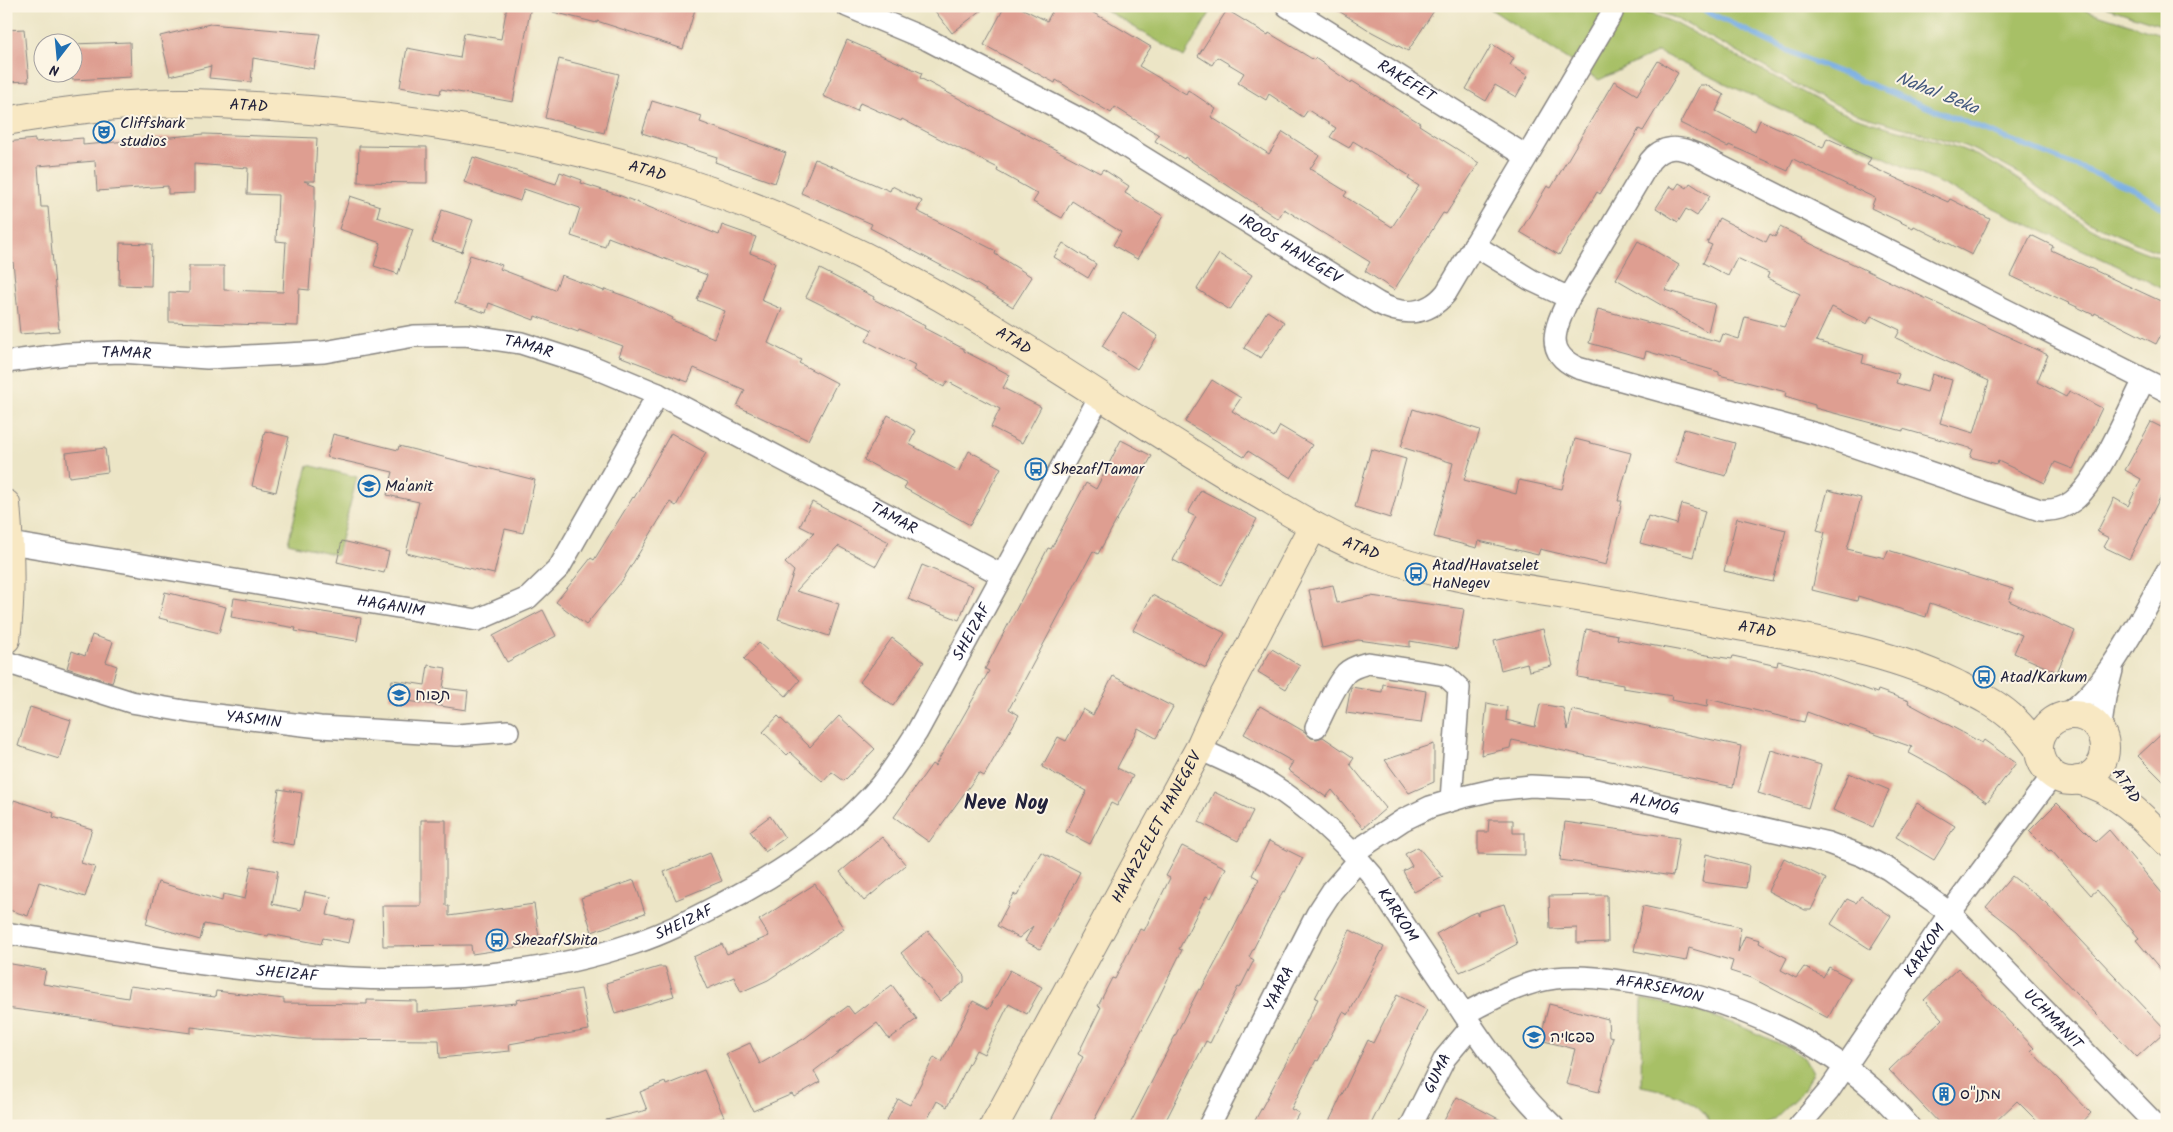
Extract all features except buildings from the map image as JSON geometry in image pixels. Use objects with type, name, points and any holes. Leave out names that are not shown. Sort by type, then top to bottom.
[{"type":"street","name":"IROOS HANEGEV","points":[[847,6],[928,40],[1091,125],[1388,308],[1406,313],[1435,304],[1446,293],[1612,13]]},
{"type":"street","name":"RAKEFET","points":[[1287,6],[1526,156]]},
{"type":"street","name":"ATAD","points":[[6,121],[58,111],[149,104],[189,103],[277,107],[422,122],[475,131],[612,160],[703,189],[790,222],[892,272],[980,320],[1226,475],[1312,526],[1366,550],[1441,573],[1490,584],[1783,634],[1870,653],[1908,664],[1989,701],[2022,713],[2058,718]]},
{"type":"street","points":[[2144,380],[2100,466],[2080,494],[2061,508],[2040,510],[1820,434],[1573,366],[1562,359],[1555,347],[1558,324],[1570,298],[1650,161],[1664,150],[1679,148],[1705,158],[2167,391]]},
{"type":"street","points":[[1474,245],[1531,280],[1570,298]]},
{"type":"street","name":"TAMAR","points":[[6,362],[67,354],[121,352],[206,358],[324,352],[414,336],[466,335],[521,343],[589,366],[658,394],[1002,575]]},
{"type":"street","name":"HAGANIM","points":[[10,543],[477,620],[528,598],[559,568],[658,394]]},
{"type":"street","name":"SHEIZAF","points":[[6,933],[217,967],[274,973],[380,978],[434,978],[499,973],[570,961],[635,944],[667,931],[753,888],[804,854],[827,837],[868,799],[895,766],[917,732],[1100,396]]},
{"type":"street","points":[[6,504],[10,543],[10,586],[6,639]]},
{"type":"street","name":"HAVAZZELET HANEGEV","points":[[994,1126],[1199,749],[1216,711],[1312,526]]},
{"type":"street","points":[[2115,660],[2105,697],[2102,737],[2104,752],[2099,766],[2092,774],[2066,777],[2043,764],[2039,749],[2042,734],[2048,726],[2058,718],[2071,712],[2081,702],[2115,660],[2167,572]]},
{"type":"street","name":"YASMIN","points":[[6,662],[131,702],[190,712],[320,726],[447,734],[508,731]]},
{"type":"street","points":[[1316,726],[1347,672],[1357,666],[1368,663],[1445,675],[1459,688],[1451,800]]},
{"type":"street","name":"ATAD","points":[[1989,701],[2007,713],[2025,730],[2039,749]]},
{"type":"street","points":[[2058,718],[2076,716],[2086,718],[2094,724],[2102,737]]},
{"type":"street","name":"ATAD","points":[[2102,737],[2115,770],[2160,835]]},
{"type":"street","name":"KARKOM","points":[[1199,749],[1272,785],[1329,828],[1356,856],[1372,875],[1468,1020],[1516,1086],[1534,1108],[1553,1126]]},
{"type":"street","name":"ATAD","points":[[2066,777],[2095,784],[2123,800],[2160,835]]},
{"type":"street","name":"KARKOM","points":[[1799,1126],[1824,1098],[1846,1067],[1950,913],[2066,777]]},
{"type":"street","name":"ALMOG","points":[[1356,856],[1403,820],[1451,800],[1493,790],[1531,786],[1591,789],[1828,843],[1863,856],[1888,869],[1950,913]]},
{"type":"street","name":"YAARA","points":[[1209,1126],[1318,914],[1356,856]]},
{"type":"street","name":"UCHMANIT","points":[[1950,913],[2157,1126]]},
{"type":"street","name":"AFARSEMON","points":[[1468,1020],[1505,993],[1529,983],[1556,978],[1616,980],[1659,987],[1720,1003],[1781,1029],[1846,1067],[1876,1092],[1909,1126]]},
{"type":"street","name":"GUMA","points":[[1411,1126],[1445,1058],[1468,1020]]},
{"type":"green space","points":[[1099,6],[1214,6],[1184,57]]},
{"type":"green space","points":[[1486,6],[1615,6],[1657,16],[1675,23],[1834,109],[1870,122],[1961,149],[1990,162],[2090,228],[2167,260],[2167,291],[2124,269],[1658,52],[1599,80]]},
{"type":"green space","points":[[1630,6],[2072,6],[2167,36],[2167,255],[2084,220],[2018,173],[1981,153],[1962,145],[1860,115],[1815,95],[1677,19],[1644,7]]},
{"type":"green space","points":[[2102,6],[2167,6],[2167,27]]},
{"type":"green space","points":[[308,465],[357,477],[337,555],[288,543]]},
{"type":"green space","points":[[1642,999],[1692,1009],[1740,1026],[1787,1047],[1804,1058],[1812,1072],[1804,1090],[1764,1126],[1711,1126],[1704,1113],[1691,1102],[1675,1094],[1641,1086]]},
{"type":"waterway","name":"Nahal Beka","points":[[1695,6],[1801,57],[2136,190],[2167,211]]},
{"type":"place","name":"Cliffshark studios","points":[[104,132]]},
{"type":"place","name":"Shezaf/Tamar","points":[[1036,469]]},
{"type":"place","name":"Ma'anit","points":[[369,486]]},
{"type":"place","name":"Atad/Havatselet HaNegev","points":[[1416,574]]},
{"type":"place","name":"Atad/Karkum","points":[[1984,677]]},
{"type":"place","name":"תפוח","points":[[399,695]]},
{"type":"place","name":"Shezaf/Shita","points":[[497,940]]},
{"type":"place","name":"פפאיה","points":[[1534,1037]]},
{"type":"place","name":"מתנ\"ס","points":[[1944,1094]]},
{"type":"district","name":"Neve Noy","points":[[1006,803]]}]
